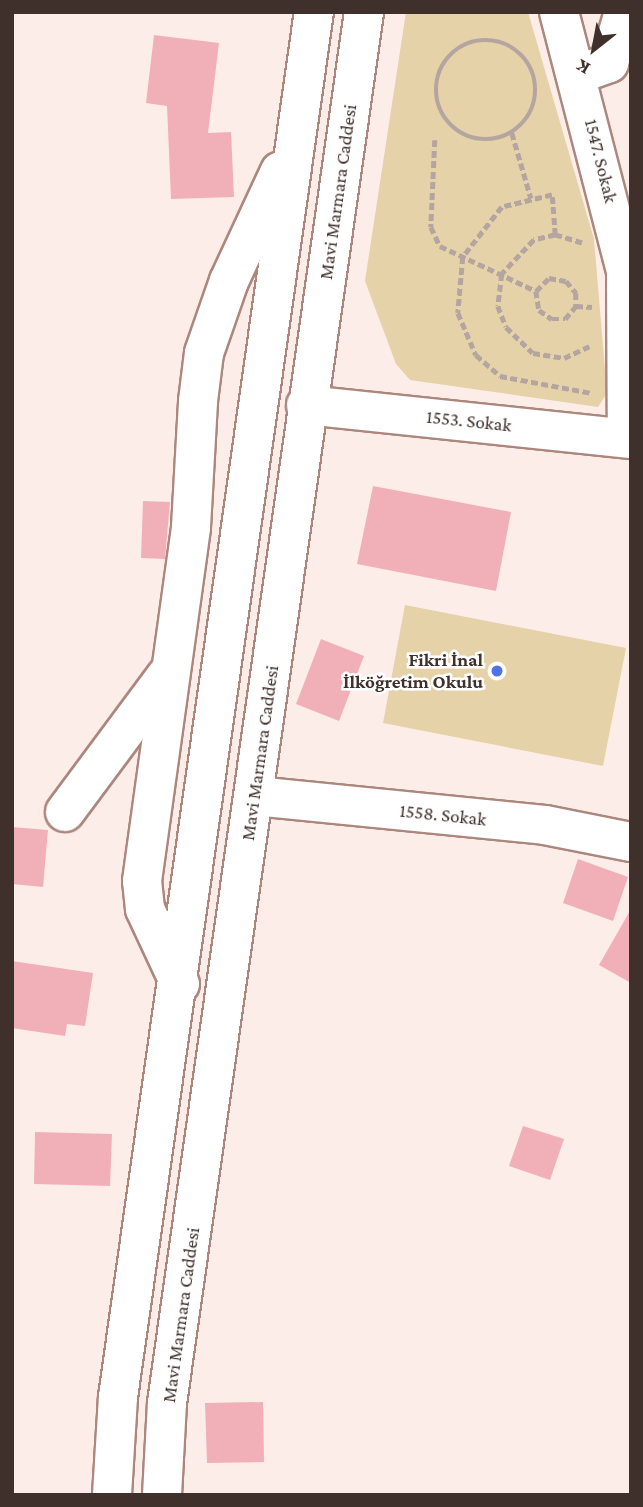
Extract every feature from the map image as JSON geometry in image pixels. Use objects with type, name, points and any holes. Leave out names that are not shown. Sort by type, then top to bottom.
[{"type":"street","points":[[112,1495],[118,1397],[180,984],[314,12]]},
{"type":"street","name":"Mavi Marmara Caddesi","points":[[162,1495],[167,1403],[255,796],[306,405],[364,12]]},
{"type":"street","name":"1547. Sokak","points":[[559,12],[606,63],[613,207],[629,309],[629,438]]},
{"type":"street","points":[[606,63],[624,12]]},
{"type":"street","points":[[180,984],[145,909],[142,881],[191,527],[204,353],[263,203],[295,145]]},
{"type":"street","name":"1553. Sokak","points":[[306,405],[629,438]]},
{"type":"street","points":[[65,812],[169,673]]},
{"type":"street","name":"1558. Sokak","points":[[255,796],[544,825],[631,842]]},
{"type":"path","points":[[496,41],[530,65],[535,99],[512,133],[495,138],[464,134],[443,113],[439,73],[460,47],[496,41]]},
{"type":"path","points":[[512,133],[531,198]]},
{"type":"path","points":[[435,140],[431,227],[440,246],[536,291]]},
{"type":"path","points":[[555,235],[551,195],[502,207],[463,257],[458,313],[486,368],[518,382],[596,393]]},
{"type":"path","points":[[589,246],[555,235],[534,240],[502,274],[498,306],[518,342],[546,358],[564,358],[594,343]]},
{"type":"path","points":[[549,278],[566,281],[576,293],[576,306],[565,319],[552,318],[539,310],[536,291],[549,278]]},
{"type":"path","points":[[576,306],[629,309]]},
{"type":"shaded area","points":[[406,12],[528,12],[594,239],[607,393],[598,407],[410,380],[396,364],[365,281]]},
{"type":"shaded area","points":[[405,605],[626,648],[603,766],[383,723]]},
{"type":"building","points":[[154,35],[219,43],[208,133],[231,132],[234,197],[171,199],[167,106],[146,103]]},
{"type":"building","points":[[373,486],[511,512],[496,591],[357,564]]},
{"type":"building","points":[[143,501],[170,502],[165,559],[141,558]]},
{"type":"building","points":[[321,639],[364,656],[339,721],[296,704]]},
{"type":"building","points":[[12,827],[48,830],[43,887],[12,884]]},
{"type":"building","points":[[578,859],[628,877],[613,921],[563,903]]},
{"type":"building","points":[[631,909],[631,983],[599,965]]},
{"type":"building","points":[[12,961],[93,973],[85,1026],[67,1024],[65,1036],[12,1028]]},
{"type":"building","points":[[523,1126],[564,1139],[550,1180],[509,1166]]},
{"type":"building","points":[[35,1132],[112,1134],[110,1186],[34,1184]]},
{"type":"building","points":[[263,1402],[264,1462],[207,1463],[205,1403]]},
{"type":"place","name":"Fikri İnal İlköğretim Okulu","points":[[497,671]]}]
